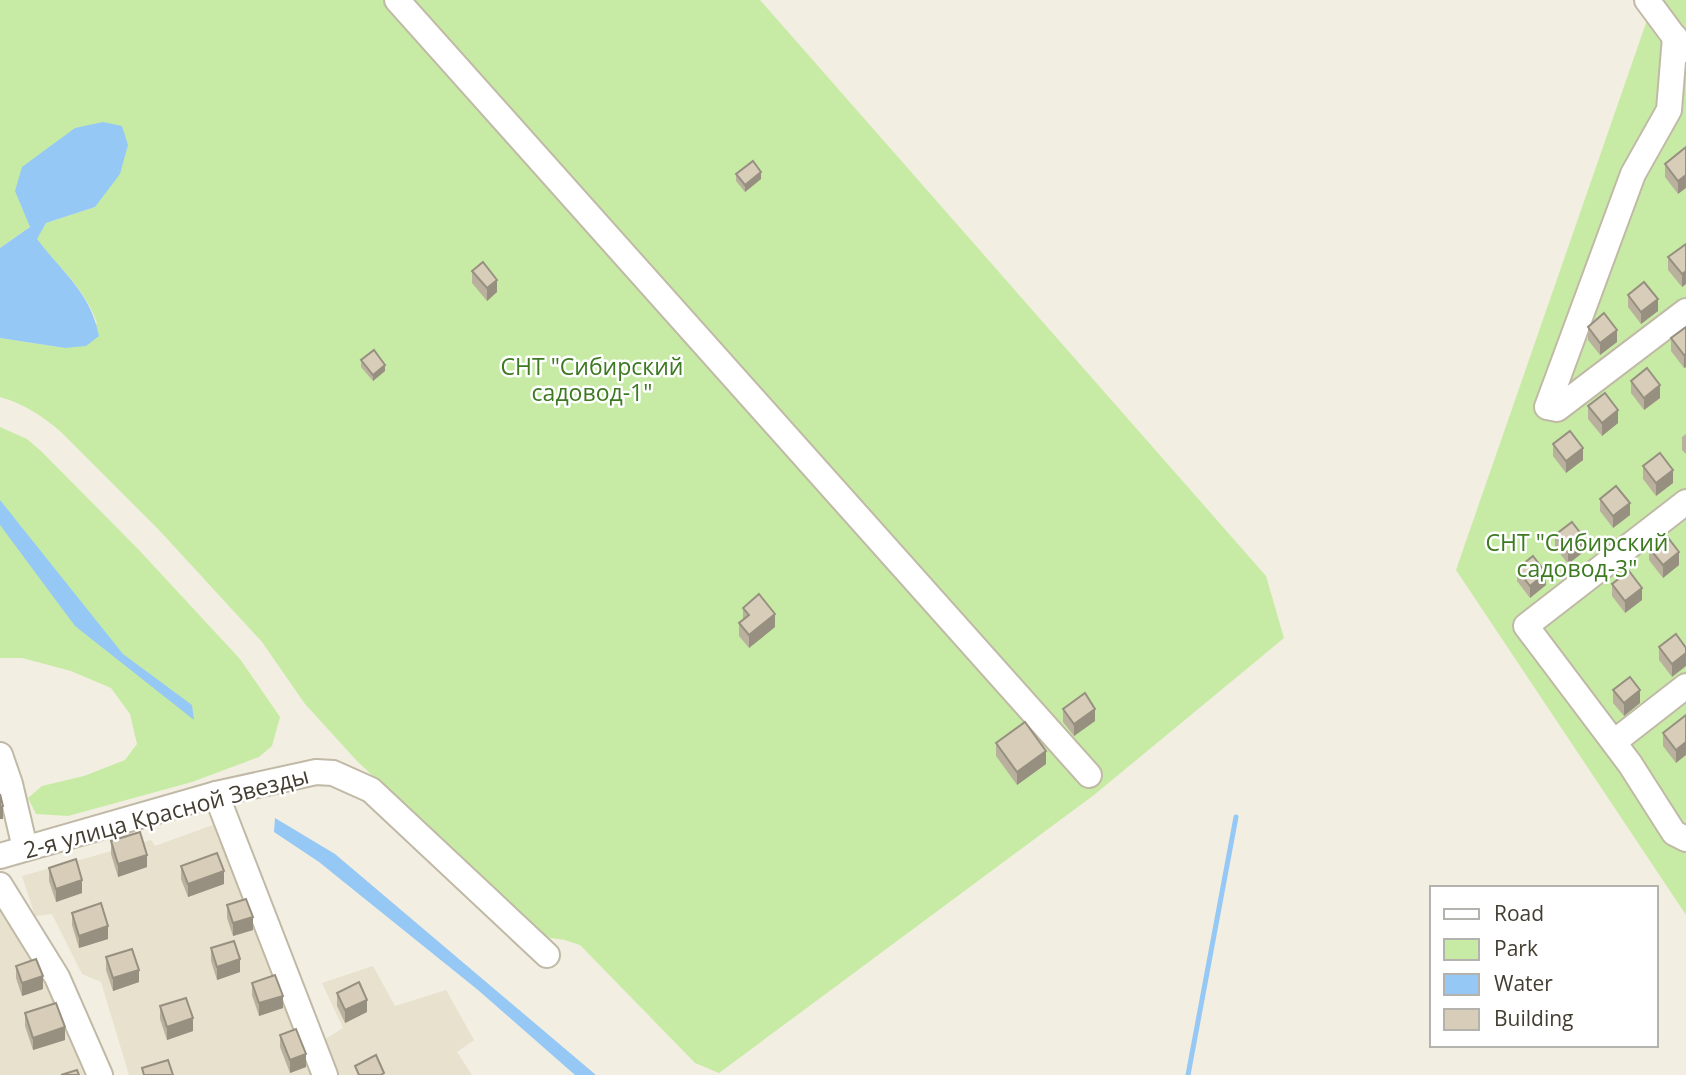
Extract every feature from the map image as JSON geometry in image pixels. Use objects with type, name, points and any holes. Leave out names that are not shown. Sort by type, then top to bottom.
[{"type":"street","points":[[397,0],[1089,775]]},
{"type":"street","points":[[1647,0],[1680,45],[1669,110],[1633,174],[1547,407],[1557,409],[1686,311]]},
{"type":"street","points":[[1686,502],[1526,626],[1614,742],[1674,833],[1686,839]]},
{"type":"street","points":[[1614,742],[1686,686]]},
{"type":"street","points":[[0,755],[10,784],[25,848]]},
{"type":"street","name":"2-я улица Красной Звезды","points":[[0,856],[216,794],[316,772],[333,773],[371,790],[548,955]]},
{"type":"street","points":[[216,794],[324,1075]]},
{"type":"street","points":[[0,885],[57,977],[100,1075]]},
{"type":"shaded area","points":[[221,822],[317,1075],[129,1075],[101,982],[82,974],[52,914],[35,916],[22,876],[151,840],[155,846]]},
{"type":"shaded area","points":[[0,902],[41,961],[72,1032],[86,1075],[0,1075]]},
{"type":"shaded area","points":[[373,966],[395,1006],[446,990],[474,1040],[457,1052],[472,1075],[338,1075],[324,1040],[343,1028],[322,983]]},
{"type":"green space","name":"СНТ \"Сибирский садовод-1\"","points":[[0,0],[760,0],[1266,576],[1284,638],[1094,795],[719,1073],[695,1063],[580,945],[543,937],[357,761],[305,704],[262,642],[159,530],[60,431],[32,411],[0,397],[0,338],[65,348],[97,323],[79,289],[36,239],[46,223],[95,207],[24,210],[30,227],[0,248]]},
{"type":"green space","name":"СНТ \"Сибирский садовод-3\"","points":[[1654,0],[1686,0],[1686,915],[1456,570]]},
{"type":"green space","points":[[0,427],[27,439],[41,451],[138,549],[240,659],[280,717],[272,746],[259,757],[192,782],[68,816],[36,814],[28,798],[42,786],[84,776],[125,760],[137,744],[130,714],[111,688],[71,671],[22,658],[0,658]]},
{"type":"water","points":[[103,122],[122,126],[128,145],[120,174],[95,207],[46,223],[37,239],[82,295],[99,336],[86,346],[65,348],[0,338],[0,248],[30,227],[15,191],[22,167],[75,128]]},
{"type":"water","points":[[0,500],[123,654],[192,705],[194,720],[75,626],[0,525]]},
{"type":"water","points":[[275,818],[335,854],[596,1075],[575,1075],[478,990],[319,862],[274,832]]},
{"type":"building","points":[[1686,147],[1686,175],[1678,181],[1665,164]]},
{"type":"building","points":[[753,161],[761,172],[745,185],[736,174]]},
{"type":"building","points":[[1686,244],[1686,271],[1682,274],[1668,257]]},
{"type":"building","points":[[483,262],[497,280],[487,288],[472,271]]},
{"type":"building","points":[[1644,282],[1658,299],[1641,312],[1628,295]]},
{"type":"building","points":[[1604,313],[1617,330],[1600,343],[1588,327]]},
{"type":"building","points":[[1686,327],[1686,354],[1684,355],[1671,338]]},
{"type":"building","points":[[374,350],[385,365],[373,375],[361,360]]},
{"type":"building","points":[[1647,368],[1660,385],[1644,398],[1631,381]]},
{"type":"building","points":[[1605,393],[1618,410],[1602,423],[1588,406]]},
{"type":"building","points":[[1570,431],[1583,448],[1566,461],[1553,444]]},
{"type":"building","points":[[1660,453],[1673,470],[1656,483],[1643,466]]},
{"type":"building","points":[[1616,486],[1630,503],[1613,516],[1600,499]]},
{"type":"building","points":[[1572,522],[1585,539],[1568,552],[1555,535]]},
{"type":"building","points":[[1666,535],[1679,552],[1663,565],[1649,548]]},
{"type":"building","points":[[1533,556],[1546,573],[1530,586],[1517,569]]},
{"type":"building","points":[[1629,571],[1642,588],[1625,601],[1612,584]]},
{"type":"building","points":[[759,594],[775,614],[749,635],[739,623],[749,615],[743,608]]},
{"type":"building","points":[[1676,634],[1686,648],[1686,653],[1672,664],[1659,647]]},
{"type":"building","points":[[1630,677],[1640,690],[1624,703],[1613,690]]},
{"type":"building","points":[[1085,693],[1095,709],[1074,724],[1063,709]]},
{"type":"building","points":[[1686,715],[1686,742],[1676,750],[1663,733]]},
{"type":"building","points":[[1025,722],[1046,751],[1017,772],[996,743]]},
{"type":"building","points":[[140,832],[147,855],[118,864],[111,841]]},
{"type":"building","points":[[217,853],[224,871],[188,884],[181,866]]},
{"type":"building","points":[[76,859],[82,880],[56,889],[49,868]]},
{"type":"building","points":[[246,899],[253,917],[233,923],[227,905]]},
{"type":"building","points":[[101,903],[108,926],[79,936],[72,913]]},
{"type":"building","points":[[234,941],[240,959],[217,967],[211,948]]},
{"type":"building","points":[[132,949],[139,970],[113,978],[106,957]]},
{"type":"building","points":[[36,959],[43,976],[22,983],[16,966]]},
{"type":"building","points":[[275,975],[283,996],[259,1003],[252,983]]},
{"type":"building","points":[[359,982],[367,1000],[345,1010],[337,993]]},
{"type":"building","points":[[186,998],[193,1018],[167,1027],[160,1006]]},
{"type":"building","points":[[56,1003],[65,1027],[33,1038],[25,1013]]},
{"type":"building","points":[[296,1029],[306,1054],[290,1060],[280,1035]]},
{"type":"building","points":[[376,1055],[384,1073],[359,1075],[355,1066]]},
{"type":"building","points":[[168,1060],[173,1075],[144,1075],[142,1068]]},
{"type":"building","points":[[77,1070],[79,1075],[61,1075]]},
{"type":"waterway","points":[[1188,1075],[1236,817]]}]
